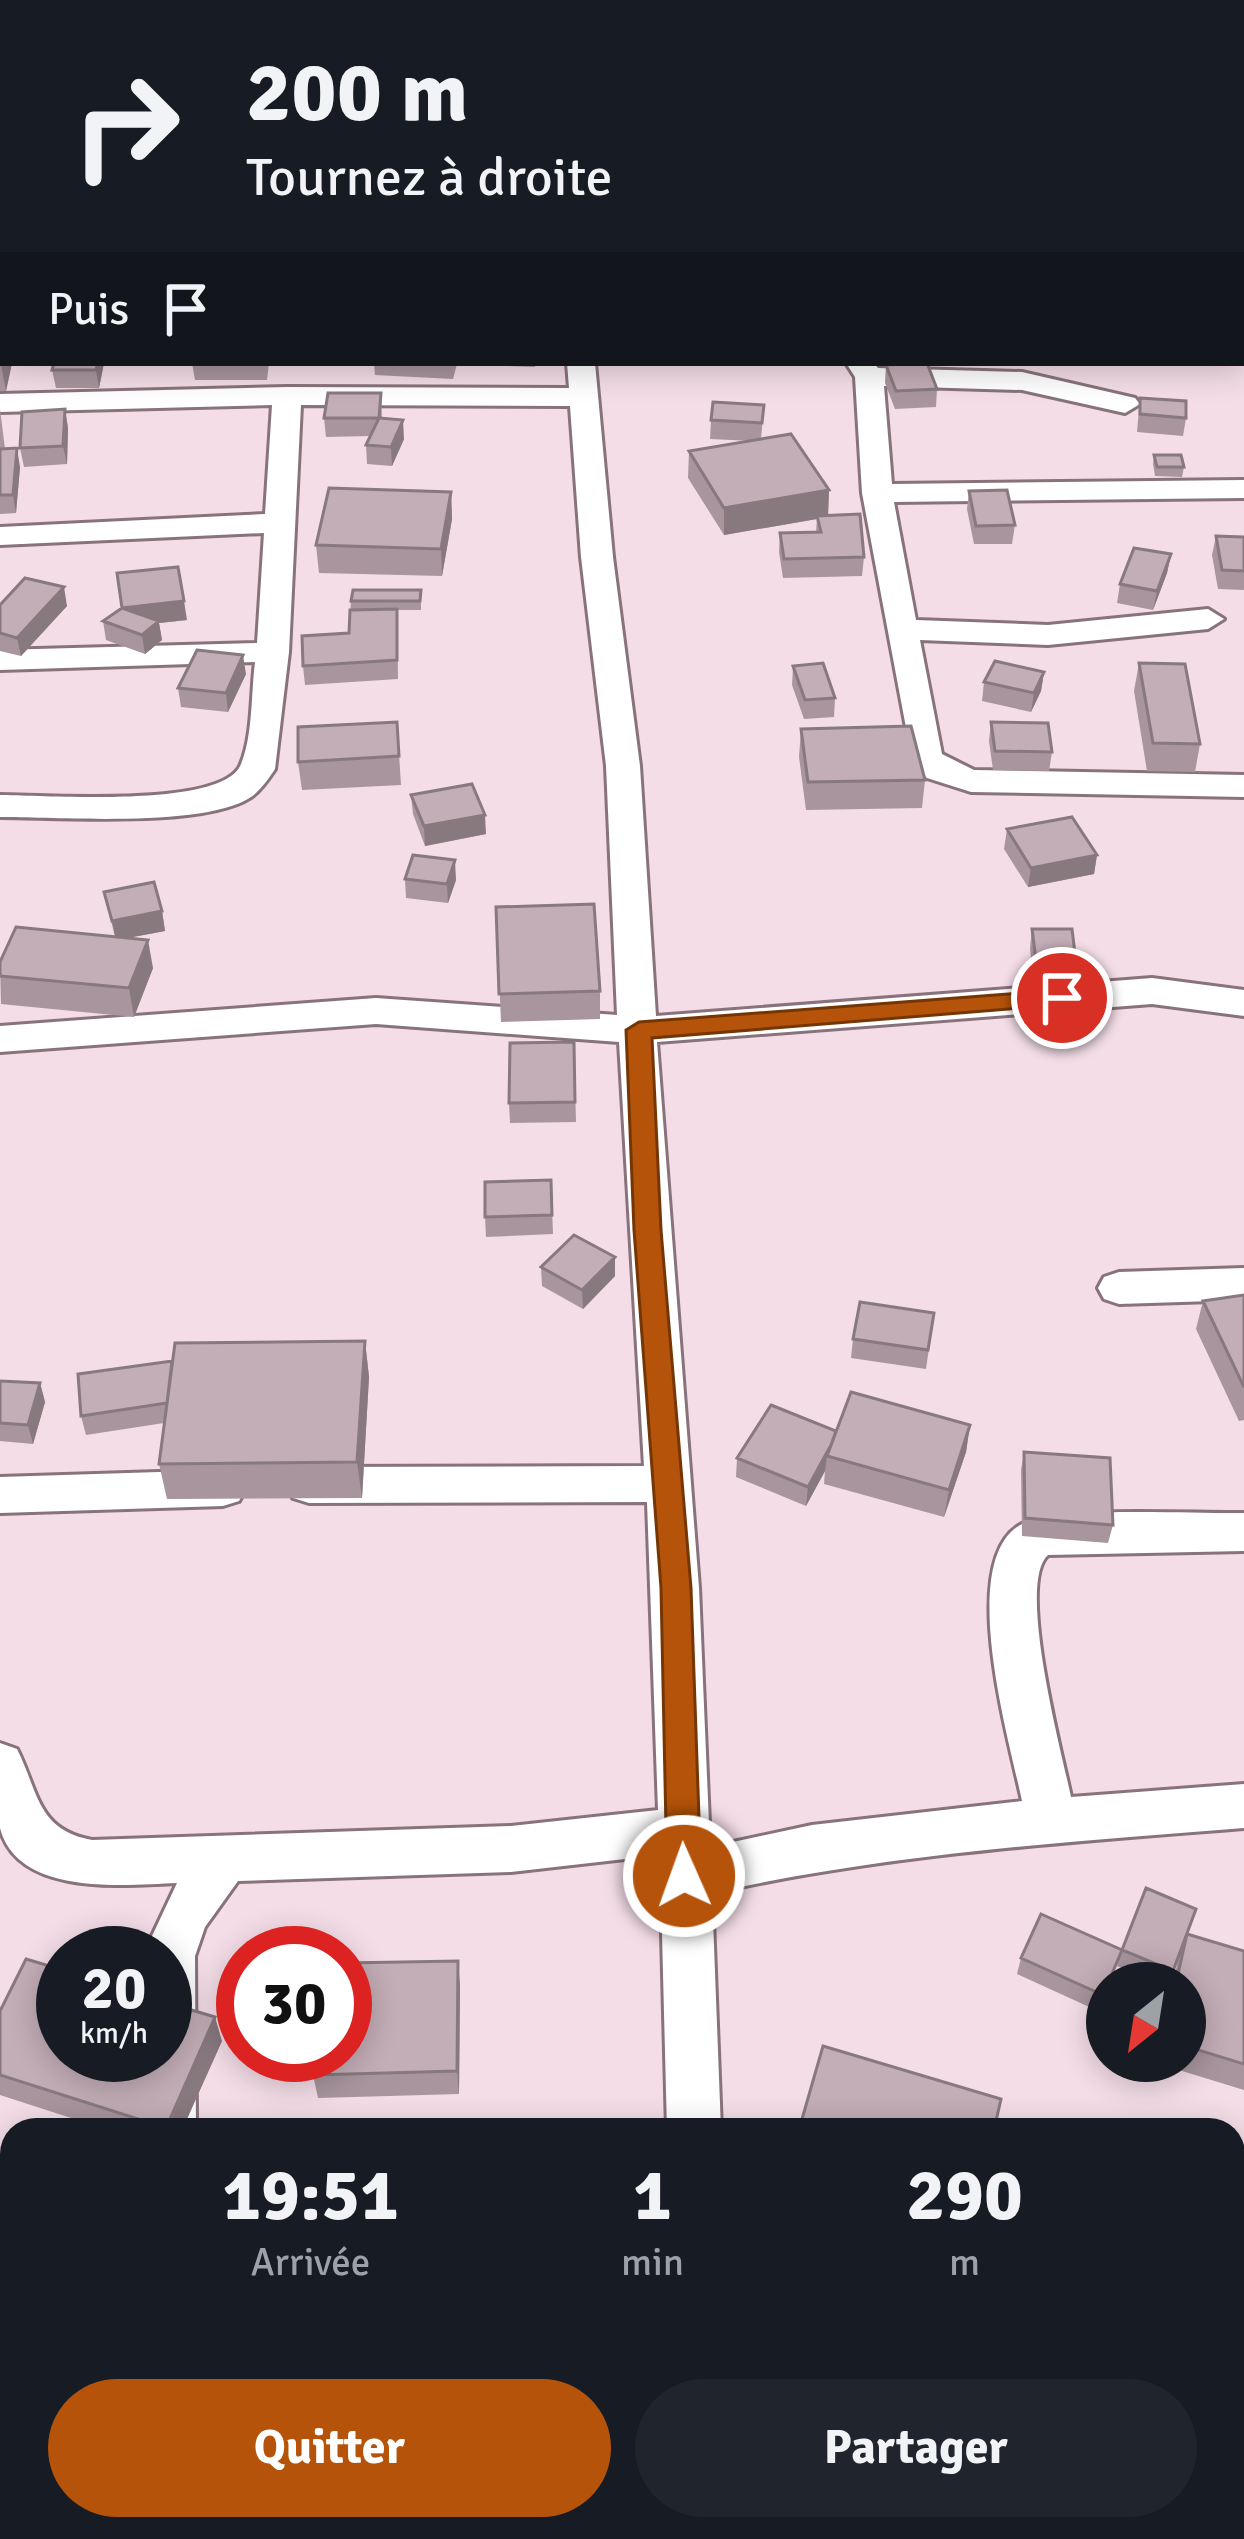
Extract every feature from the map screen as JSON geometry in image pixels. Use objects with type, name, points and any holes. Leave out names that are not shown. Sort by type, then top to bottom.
[{"type":"street","points":[[1125,404],[1022,381],[864,370],[877,493],[926,758],[939,770],[971,782],[1244,786]]},
{"type":"street","points":[[0,403],[287,396],[583,380],[597,557],[623,766],[647,1230],[676,1588],[694,2118]]},
{"type":"street","points":[[0,806],[166,805],[212,800],[238,790],[258,769],[272,652],[287,396]]},
{"type":"street","points":[[877,493],[1244,489]]},
{"type":"street","points":[[0,536],[280,523]]},
{"type":"street","points":[[902,629],[1048,635],[1208,619]]},
{"type":"street","points":[[0,660],[272,652]]},
{"type":"street","points":[[0,1040],[376,1011],[639,1030],[1153,991],[1244,1003]]},
{"type":"street","points":[[1119,1288],[1244,1284]]},
{"type":"street","points":[[0,1495],[413,1483],[668,1484]]},
{"type":"street","points":[[1052,1822],[1019,1663],[1011,1578],[1018,1553],[1036,1538],[1070,1534],[1244,1532]]},
{"type":"street","points":[[0,1764],[30,1839],[55,1858],[92,1863],[512,1849],[683,1853],[812,1848],[1244,1806]]},
{"type":"street","points":[[170,2118],[169,1956],[184,1915],[224,1859]]},
{"type":"building","points":[[53,366],[97,366],[96,370],[52,370]]},
{"type":"building","points":[[886,366],[928,366],[937,389],[896,391]]},
{"type":"building","points":[[328,393],[381,393],[379,418],[324,418]]},
{"type":"building","points":[[1140,398],[1186,401],[1186,418],[1140,414]]},
{"type":"building","points":[[713,402],[764,405],[762,423],[711,420]]},
{"type":"building","points":[[65,409],[63,446],[20,448],[22,412]]},
{"type":"building","points":[[379,418],[403,420],[391,447],[366,445]]},
{"type":"building","points":[[791,434],[829,490],[724,508],[689,451]]},
{"type":"building","points":[[17,448],[13,495],[0,495],[0,449]]},
{"type":"building","points":[[1154,455],[1181,455],[1184,467],[1157,467]]},
{"type":"building","points":[[329,488],[451,492],[441,549],[316,545]]},
{"type":"building","points":[[1007,490],[1015,525],[976,526],[969,491]]},
{"type":"building","points":[[860,514],[864,557],[784,559],[780,533],[821,532],[817,516]]},
{"type":"building","points":[[1216,536],[1244,537],[1244,571],[1222,570]]},
{"type":"building","points":[[1134,548],[1171,554],[1157,591],[1120,584]]},
{"type":"building","points":[[178,567],[184,601],[122,608],[117,573]]},
{"type":"building","points":[[25,578],[64,587],[17,638],[0,633],[0,605]]},
{"type":"building","points":[[353,590],[421,590],[420,601],[351,601]]},
{"type":"building","points":[[122,608],[159,621],[142,635],[103,621]]},
{"type":"building","points":[[397,609],[397,660],[303,666],[302,636],[349,633],[350,610]]},
{"type":"building","points":[[197,650],[243,655],[226,693],[178,688]]},
{"type":"building","points":[[995,661],[1044,672],[1034,693],[984,682]]},
{"type":"building","points":[[823,663],[835,698],[805,700],[793,666]]},
{"type":"building","points":[[1139,663],[1185,664],[1200,744],[1153,743]]},
{"type":"building","points":[[397,722],[399,756],[298,762],[298,727]]},
{"type":"building","points":[[991,722],[1048,723],[1052,752],[995,751]]},
{"type":"building","points":[[911,726],[925,780],[808,782],[801,729]]},
{"type":"building","points":[[472,784],[485,815],[424,826],[411,795]]},
{"type":"building","points":[[1072,817],[1097,855],[1031,868],[1007,829]]},
{"type":"building","points":[[413,855],[455,860],[447,884],[405,879]]},
{"type":"building","points":[[154,882],[162,911],[112,921],[104,892]]},
{"type":"building","points":[[594,904],[600,991],[499,994],[496,907]]},
{"type":"building","points":[[16,927],[148,940],[129,988],[0,976],[0,962]]},
{"type":"building","points":[[1032,929],[1072,929],[1076,962],[1036,960]]},
{"type":"building","points":[[574,1042],[575,1102],[509,1103],[510,1043]]},
{"type":"building","points":[[551,1180],[552,1215],[485,1217],[485,1182]]},
{"type":"building","points":[[574,1235],[615,1257],[582,1290],[541,1267]]},
{"type":"building","points":[[1244,1295],[1244,1387],[1203,1301]]},
{"type":"building","points":[[860,1302],[934,1313],[928,1350],[853,1339]]},
{"type":"building","points":[[365,1341],[357,1462],[159,1464],[175,1343]]},
{"type":"building","points":[[172,1361],[167,1403],[81,1416],[78,1374]]},
{"type":"building","points":[[0,1381],[40,1383],[28,1425],[0,1423]]},
{"type":"building","points":[[851,1392],[970,1425],[949,1490],[827,1456]]},
{"type":"building","points":[[771,1405],[836,1431],[808,1487],[737,1458]]},
{"type":"building","points":[[1024,1452],[1110,1458],[1113,1525],[1025,1518]]},
{"type":"building","points":[[1146,1888],[1196,1909],[1176,1962],[1151,1962],[1122,1950]]},
{"type":"building","points":[[1041,1914],[1122,1950],[1117,1962],[1086,1962],[1086,1987],[1021,1958]]},
{"type":"building","points":[[1187,1934],[1244,1951],[1244,2064],[1206,2052],[1206,1962],[1181,1962]]},
{"type":"building","points":[[26,1959],[36,1962],[36,2082],[186,2082],[170,2118],[135,2118],[0,2075],[0,2011]]},
{"type":"building","points":[[458,1961],[457,2071],[372,2073],[372,1963]]},
{"type":"building","points":[[192,2010],[215,2017],[192,2069]]},
{"type":"building","points":[[823,2046],[1001,2099],[997,2118],[802,2118]]},
{"type":"route","points":[[684,1876],[676,1588],[647,1230],[639,1030],[1062,998]]}]
